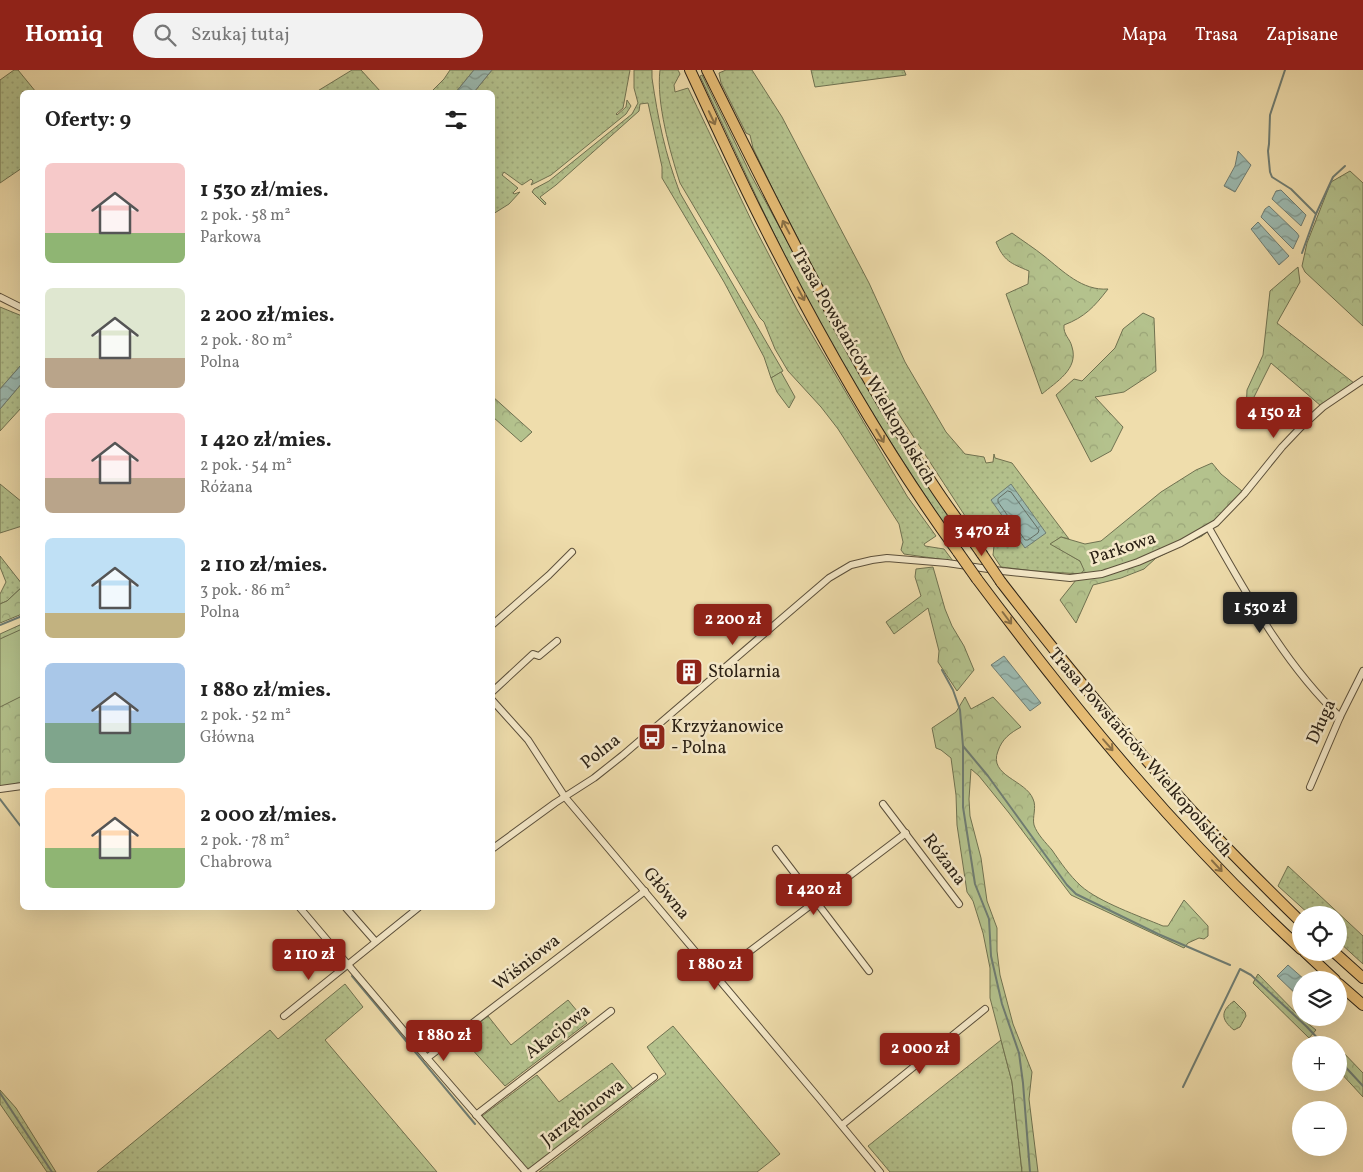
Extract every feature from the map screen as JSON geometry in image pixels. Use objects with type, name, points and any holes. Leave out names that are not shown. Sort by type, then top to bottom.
[{"type":"highway","name":"Trasa Powstańców Wielkopolskich","points":[[707,70],[773,203],[846,339],[934,486],[1001,582],[1107,716],[1242,864],[1292,913]]},
{"type":"highway","name":"Trasa Powstańców Wielkopolskich","points":[[691,72],[756,211],[827,345],[923,504],[1053,679],[1156,801],[1226,876],[1292,940]]},
{"type":"highway","points":[[1315,961],[1325,971]]},
{"type":"highway","points":[[1344,961],[1363,978]]},
{"type":"highway","points":[[1347,991],[1363,1005]]},
{"type":"street","points":[[0,297],[20,307]]},
{"type":"street","name":"Parkowa","points":[[922,560],[1048,577],[1081,578],[1102,574],[1138,562],[1209,528],[1236,502],[1301,427],[1323,408],[1363,380]]},
{"type":"street","points":[[1209,528],[1248,598],[1280,646],[1319,696],[1340,717]]},
{"type":"street","points":[[495,622],[572,552]]},
{"type":"street","name":"Polna","points":[[495,847],[542,812],[594,778],[623,755],[829,578],[851,565],[866,561],[887,558],[922,560]]},
{"type":"street","points":[[495,689],[533,654],[539,656],[556,641]]},
{"type":"street","name":"Długa","points":[[1310,787],[1340,717],[1363,671]]},
{"type":"street","name":"Główna","points":[[495,703],[528,740],[565,797],[842,1124],[880,1172]]},
{"type":"street","points":[[0,789],[20,786]]},
{"type":"street","name":"Różana","points":[[883,804],[959,904]]},
{"type":"street","name":"Różana","points":[[717,976],[906,833]]},
{"type":"street","points":[[776,849],[869,971]]},
{"type":"street","name":"Wiśniowa","points":[[427,1058],[645,891]]},
{"type":"street","points":[[302,910],[476,1115],[528,1172]]},
{"type":"street","points":[[348,910],[375,941]]},
{"type":"street","points":[[284,1016],[415,910]]},
{"type":"street","points":[[842,1124],[985,1009]]},
{"type":"street","name":"Akacjowa","points":[[476,1115],[611,1011]]},
{"type":"street","name":"Jarzębinowa","points":[[528,1172],[654,1077]]},
{"type":"green space","points":[[14,70],[18,70],[34,90],[20,90],[20,169],[0,183],[0,80]]},
{"type":"green space","points":[[352,70],[361,70],[379,90],[319,90]]},
{"type":"green space","points":[[450,70],[474,70],[458,90],[433,90]]},
{"type":"green space","points":[[492,70],[630,70],[623,108],[616,114],[626,107],[627,100],[631,106],[626,114],[551,175],[531,185],[533,181],[531,179],[522,185],[504,172],[502,175],[518,188],[513,193],[520,192],[509,204],[495,213],[495,90],[476,90]]},
{"type":"green space","points":[[634,70],[652,70],[654,93],[663,136],[680,193],[783,371],[771,378],[764,357],[724,282],[662,178],[662,167],[648,103],[640,104],[639,111],[540,197],[546,203],[545,205],[532,192],[549,181],[632,114],[638,103],[634,88]]},
{"type":"green space","points":[[660,70],[678,70],[680,74],[674,85],[675,92],[688,88],[754,226],[798,311],[907,496],[936,536],[924,544],[925,546],[944,549],[953,561],[904,554],[901,550],[903,542],[899,524],[838,429],[788,371],[775,349],[764,322],[680,183],[668,142],[662,112],[659,83]]},
{"type":"green space","points":[[726,70],[752,70],[782,117],[869,283],[905,362],[946,432],[965,454],[984,457],[986,463],[993,462],[994,454],[995,458],[1012,463],[1069,539],[1061,537],[1051,544],[1080,561],[1085,570],[1081,574],[1001,567],[993,555],[995,537],[993,534],[982,542],[885,393],[819,279],[753,148],[750,135],[746,133],[721,83],[719,73]]},
{"type":"green space","points":[[811,70],[904,70],[906,75],[815,87]]},
{"type":"green space","points":[[702,75],[751,175],[816,294],[969,544],[957,544],[886,434],[819,322],[773,231],[700,76]]},
{"type":"green space","points":[[1350,171],[1363,183],[1363,326],[1305,272],[1302,266],[1307,243],[1331,182]]},
{"type":"green space","points":[[1012,233],[1073,279],[1090,287],[1108,289],[1089,311],[1078,319],[1064,325],[1072,347],[1072,362],[1065,374],[1042,394],[1006,294],[1028,284],[1029,271],[1008,261],[996,242]]},
{"type":"green space","points":[[1298,267],[1300,282],[1277,323],[1354,383],[1321,406],[1271,363],[1246,413],[1247,390],[1263,355],[1270,291]]},
{"type":"green space","points":[[0,307],[20,315],[20,366],[0,389]]},
{"type":"green space","points":[[1143,313],[1154,318],[1156,371],[1124,392],[1095,397],[1123,427],[1111,451],[1091,462],[1056,395],[1074,379],[1082,381],[1115,348],[1123,329]]},
{"type":"green space","points":[[781,372],[795,397],[789,408],[777,392],[771,378]]},
{"type":"green space","points":[[20,385],[20,409],[0,431],[0,409]]},
{"type":"green space","points":[[495,399],[532,432],[521,442],[495,419]]},
{"type":"green space","points":[[1212,463],[1221,474],[1247,495],[1228,515],[1202,536],[1156,558],[1144,569],[1121,578],[1093,585],[1076,623],[1060,600],[1084,570],[1080,561],[1050,544],[1061,537],[1085,544],[1101,541],[1161,492],[1196,470]]},
{"type":"green space","points":[[0,484],[20,500],[20,527],[0,533]]},
{"type":"green space","points":[[0,556],[20,581],[20,589],[7,601],[0,604],[0,594],[6,582],[0,567]]},
{"type":"green space","points":[[933,567],[945,609],[974,670],[957,691],[938,662],[939,651],[928,608],[894,634],[886,622],[921,596],[915,577],[916,569]]},
{"type":"green space","points":[[20,589],[20,615],[0,623],[0,604],[7,601]]},
{"type":"green space","points":[[20,625],[20,784],[0,786],[0,634]]},
{"type":"green space","points":[[20,630],[20,697],[0,707],[0,639]]},
{"type":"green space","points":[[965,697],[971,709],[993,697],[1021,727],[1010,734],[1002,743],[996,759],[998,766],[1029,793],[1034,802],[1034,825],[1037,832],[1081,886],[1098,898],[1163,926],[1168,926],[1184,900],[1208,926],[1208,936],[1204,939],[1199,938],[1188,943],[1184,948],[1071,895],[1009,813],[971,769],[970,816],[981,858],[987,901],[997,928],[1000,975],[1013,1024],[1032,1072],[1029,1099],[1038,1172],[1022,1172],[1012,1082],[990,998],[990,968],[983,933],[973,901],[967,892],[957,825],[956,795],[951,758],[936,748],[932,728],[956,712]]},
{"type":"green space","points":[[1288,866],[1331,906],[1300,906],[1278,886]]},
{"type":"green space","points":[[1347,921],[1363,936],[1363,964],[1347,949]]},
{"type":"green space","points":[[1258,974],[1292,1009],[1292,1021],[1253,983]]},
{"type":"green space","points":[[345,984],[363,1007],[325,1040],[437,1172],[97,1172],[270,1030],[278,1039]]},
{"type":"green space","points":[[568,1000],[587,1023],[505,1086],[461,1037],[488,1016],[511,1045]]},
{"type":"green space","points":[[1234,1001],[1245,1012],[1246,1016],[1240,1027],[1234,1030],[1227,1023],[1224,1012]]},
{"type":"green space","points":[[673,1026],[780,1154],[757,1172],[539,1172],[666,1074],[647,1047]]},
{"type":"green space","points":[[1297,1026],[1311,1026],[1316,1030],[1311,1036],[1307,1036]]},
{"type":"green space","points":[[1001,1040],[1012,1082],[1022,1172],[890,1172],[868,1146]]},
{"type":"green space","points":[[1347,1056],[1363,1073],[1363,1097],[1347,1080]]},
{"type":"green space","points":[[612,1063],[633,1089],[528,1170],[482,1116],[537,1075],[559,1102]]},
{"type":"green space","points":[[0,1090],[16,1108],[56,1172],[47,1172],[0,1104]]},
{"type":"water","points":[[474,70],[492,70],[476,90],[458,90]]},
{"type":"water","points":[[1238,151],[1251,165],[1235,192],[1224,186],[1235,166]]},
{"type":"water","points":[[1281,190],[1306,215],[1301,226],[1272,199],[1276,191]]},
{"type":"water","points":[[1269,206],[1299,236],[1293,249],[1261,217]]},
{"type":"water","points":[[1258,222],[1289,256],[1279,265],[1251,229]]},
{"type":"water","points":[[20,366],[20,385],[0,409],[0,389]]},
{"type":"water","points":[[1011,484],[1046,533],[1025,548],[991,500]]},
{"type":"water","points":[[1004,656],[1041,703],[1030,711],[991,665]]},
{"type":"water","points":[[1288,965],[1295,971],[1292,971],[1292,990],[1277,976]]},
{"type":"waterway","points":[[1285,70],[1270,115],[1268,151],[1270,172],[1272,177],[1291,189],[1316,214]]},
{"type":"waterway","points":[[1302,253],[1316,214],[1333,177],[1345,166]]},
{"type":"waterway","points":[[0,625],[20,617]]},
{"type":"waterway","points":[[942,670],[953,690],[960,710],[963,746],[963,807],[975,884],[989,919],[991,956],[1002,1004],[1019,1053],[1030,1172]]},
{"type":"waterway","points":[[963,746],[988,776],[1067,885],[1076,894],[1158,934],[1230,965]]},
{"type":"waterway","points":[[0,799],[20,825]]},
{"type":"waterway","points":[[1183,1087],[1240,969],[1251,975],[1316,1036]]},
{"type":"waterway","points":[[352,976],[475,1124]]},
{"type":"waterway","points":[[1347,1069],[1363,1086]]},
{"type":"waterway","points":[[0,1093],[52,1172]]},
{"type":"place","name":"Stolarnia","points":[[689,672]]},
{"type":"place","name":"Krzyżanowice - Polna","points":[[652,737]]}]
